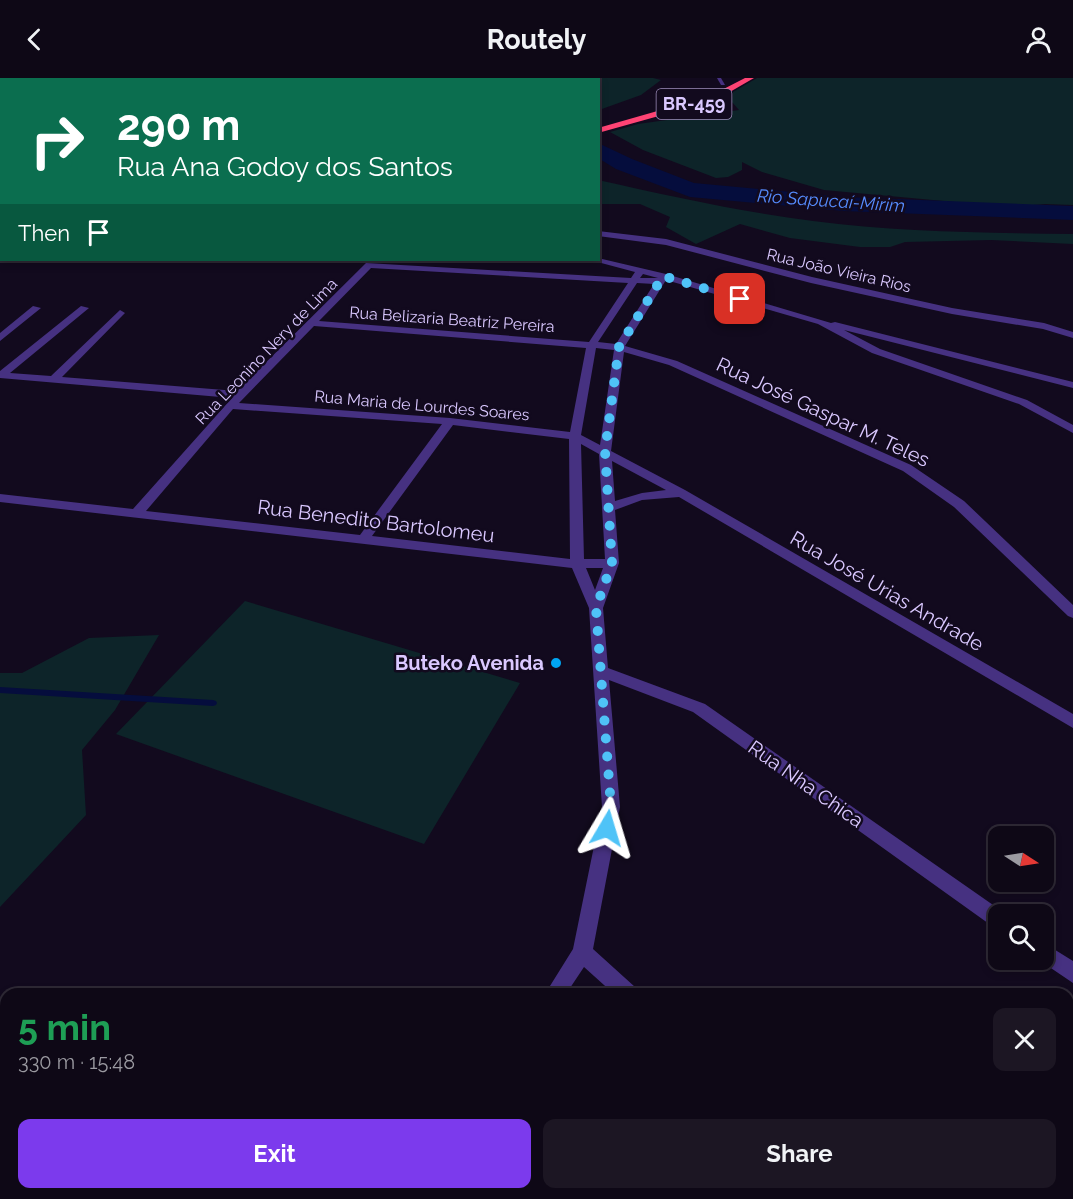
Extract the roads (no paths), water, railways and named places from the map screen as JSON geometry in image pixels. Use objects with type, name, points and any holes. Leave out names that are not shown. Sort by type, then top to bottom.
[{"type":"highway","name":"BR-459","points":[[600,123],[670,104],[721,81],[734,78]]},
{"type":"highway","name":"BR-459","points":[[600,130],[713,98],[750,78]]},
{"type":"street","name":"Rua João Vieira Rios","points":[[600,233],[666,242],[811,280],[952,311],[1044,326],[1073,335]]},
{"type":"street","points":[[559,988],[582,952],[611,807],[596,608],[577,564],[575,436],[592,344],[637,275],[597,261]]},
{"type":"street","name":"Rua Leonino Nery de Lima","points":[[136,514],[240,395],[369,265],[637,275],[661,279],[821,322]]},
{"type":"street","points":[[596,608],[612,563],[605,451],[619,347],[661,279]]},
{"type":"street","points":[[0,338],[36,308]]},
{"type":"street","points":[[1,375],[84,308]]},
{"type":"street","points":[[53,380],[120,313]]},
{"type":"street","points":[[821,322],[862,330],[1073,385]]},
{"type":"street","points":[[821,322],[876,351],[1023,402],[1073,430]]},
{"type":"street","name":"Rua Belizaria Beatriz Pereira","points":[[310,323],[619,347]]},
{"type":"street","name":"Rua José Gaspar M. Teles","points":[[619,347],[673,363],[907,468],[959,504],[1073,614]]},
{"type":"street","points":[[1,375],[240,395]]},
{"type":"street","name":"Rua Maria de Lourdes Soares","points":[[232,406],[450,421],[575,436],[605,451]]},
{"type":"street","points":[[363,540],[450,421]]},
{"type":"street","name":"Rua José Urias Andrade","points":[[605,451],[1073,722]]},
{"type":"street","points":[[608,509],[626,499],[645,494],[681,493]]},
{"type":"street","name":"Rua Benedito Bartolomeu","points":[[0,498],[577,564],[612,563]]},
{"type":"street","name":"Rua Nha Chica","points":[[601,671],[699,708],[988,913]]},
{"type":"street","points":[[582,952],[621,988]]},
{"type":"street","points":[[1054,959],[1073,973]]},
{"type":"waterway","name":"Rio Sapucaí-Mirim","points":[[600,150],[624,164],[690,190],[844,204],[1073,213]]},
{"type":"waterway","points":[[0,690],[213,703]]},
{"type":"place","name":"Buteko Avenida","points":[[556,663]]}]
